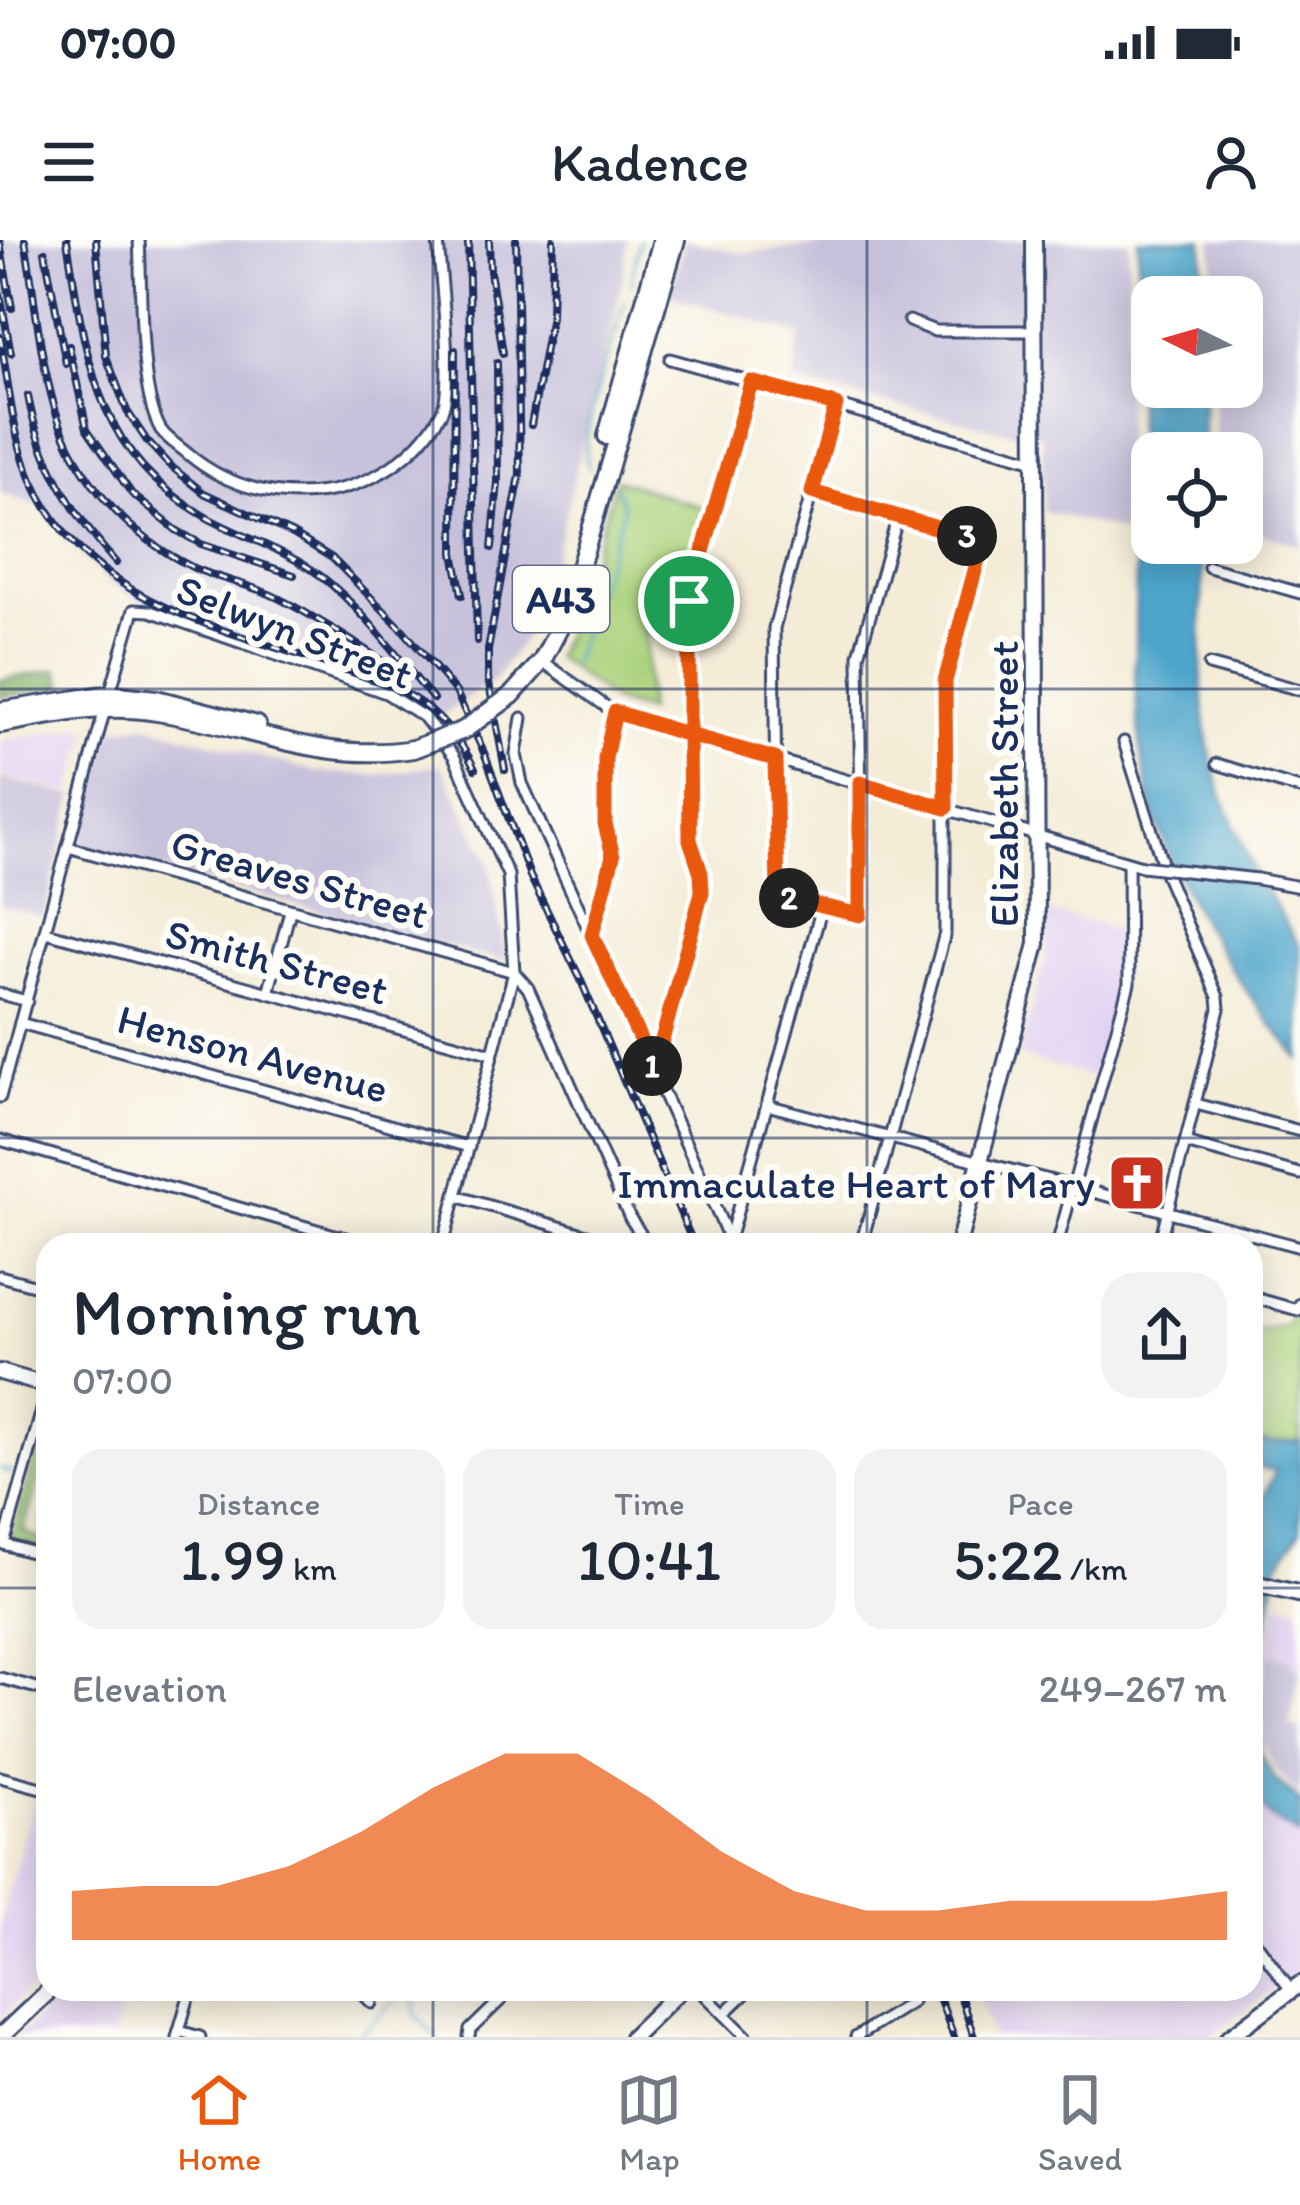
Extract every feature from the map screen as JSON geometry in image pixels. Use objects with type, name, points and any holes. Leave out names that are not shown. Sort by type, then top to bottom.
[{"type":"highway","name":"A43","points":[[0,711],[108,701],[329,752],[362,755],[464,730],[542,661],[570,602],[651,301],[662,240]]},
{"type":"highway","name":"A43","points":[[509,692],[559,607],[651,301],[676,240]]},
{"type":"highway","name":"A43","points":[[0,724],[108,701]]},
{"type":"main road","name":"Elizabeth Street","points":[[961,1233],[1035,962],[1034,240]]},
{"type":"main road","points":[[0,1372],[36,1384]]},
{"type":"main road","points":[[1263,1586],[1300,1594]]},
{"type":"main road","points":[[1229,2037],[1297,1992]]},
{"type":"main road","points":[[0,2037],[38,2001]]},
{"type":"main road","points":[[632,2037],[669,2001]]},
{"type":"street","points":[[139,240],[148,394],[162,432],[214,476],[279,495],[343,491],[406,458],[444,409],[438,240]]},
{"type":"street","points":[[909,321],[934,331],[1034,331]]},
{"type":"street","points":[[670,358],[1035,461]]},
{"type":"street","points":[[654,1070],[701,900],[701,873],[690,840],[689,601],[751,382]]},
{"type":"street","points":[[836,405],[774,628],[779,894],[860,915],[859,656],[898,516]]},
{"type":"street","points":[[812,492],[983,541],[945,681],[945,933],[864,1233]]},
{"type":"street","points":[[1209,567],[1300,593]]},
{"type":"street","name":"Selwyn Street","points":[[108,701],[134,610],[150,611],[362,683],[424,717],[454,756],[508,875],[514,972],[528,988],[640,1233]]},
{"type":"street","points":[[542,661],[615,712],[689,735],[1135,864],[1300,887]]},
{"type":"street","points":[[1209,665],[1300,690]]},
{"type":"street","points":[[0,1097],[108,701]]},
{"type":"street","points":[[592,935],[613,856],[605,824],[605,758],[615,712]]},
{"type":"street","points":[[522,718],[516,768],[727,1233]]},
{"type":"street","points":[[1124,742],[1167,878],[1218,997],[1217,1021],[1162,1233]]},
{"type":"street","points":[[1217,764],[1300,789]]},
{"type":"street","name":"Greaves Street","points":[[68,848],[514,972]]},
{"type":"street","points":[[1060,1233],[1130,984],[1135,864]]},
{"type":"street","points":[[733,1233],[822,907]]},
{"type":"street","points":[[268,993],[290,911]]},
{"type":"street","name":"Smith Street","points":[[46,932],[492,1054]]},
{"type":"street","points":[[446,1233],[514,972]]},
{"type":"street","points":[[0,994],[27,1001]]},
{"type":"street","name":"Henson Avenue","points":[[20,1023],[469,1147]]},
{"type":"street","points":[[1196,1104],[1300,1131]]},
{"type":"street","points":[[767,1105],[1247,1233]]},
{"type":"street","points":[[0,1140],[328,1233]]},
{"type":"street","points":[[1186,1143],[1300,1174]]},
{"type":"street","points":[[456,1196],[580,1233]]},
{"type":"street","points":[[1263,1237],[1300,1247]]},
{"type":"street","points":[[0,1276],[36,1286]]},
{"type":"street","points":[[1263,1300],[1299,1307]]},
{"type":"street","points":[[36,1429],[2,1544],[36,1554]]},
{"type":"street","points":[[0,1678],[36,1688]]},
{"type":"street","points":[[0,1777],[36,1787]]},
{"type":"street","points":[[1263,1951],[1297,1992]]},
{"type":"street","points":[[188,2001],[178,2034],[200,2037]]},
{"type":"street","points":[[469,2036],[501,2001]]},
{"type":"street","points":[[711,2001],[747,2037]]},
{"type":"street","points":[[724,2014],[737,2001]]},
{"type":"street","points":[[856,2037],[912,2002]]},
{"type":"shaded area","points":[[0,240],[628,240],[622,282],[540,616],[495,679],[435,720],[403,693],[167,616],[109,583],[41,506],[0,493]]},
{"type":"shaded area","points":[[686,240],[740,253],[874,240],[1129,240],[1123,532],[1044,511],[1042,435],[1026,436],[794,382],[800,335],[669,295]]},
{"type":"shaded area","points":[[1212,240],[1300,240],[1300,546],[1263,534],[1263,432],[1215,432],[1214,408],[1263,408],[1263,276],[1213,276]]},
{"type":"shaded area","points":[[144,724],[317,772],[377,775],[441,765],[489,861],[506,962],[80,846],[112,730]]},
{"type":"shaded area","points":[[82,727],[88,733],[71,793],[0,775],[0,741]]},
{"type":"shaded area","points":[[0,777],[74,796],[43,917],[0,905]]},
{"type":"shaded area","points":[[1046,911],[1120,931],[1121,978],[1093,1077],[1019,1056],[1046,956]]},
{"type":"shaded area","points":[[1276,1602],[1300,1607],[1300,1668],[1291,1666],[1291,1660],[1267,1655]]},
{"type":"shaded area","points":[[1267,1655],[1292,1660],[1291,1666],[1300,1668],[1290,1725],[1300,1729],[1300,1795],[1276,1771],[1263,1743]]},
{"type":"shaded area","points":[[34,1800],[36,1983],[0,2018],[0,1924]]},
{"type":"shaded area","points":[[1263,1808],[1300,1837],[1300,1969],[1263,1997]]},
{"type":"shaded area","points":[[56,2001],[123,2001],[112,2037],[17,2037]]},
{"type":"shaded area","points":[[980,2001],[1257,2001],[1209,2037],[993,2037]]},
{"type":"green space","points":[[616,479],[710,510],[683,611],[646,602],[647,711],[615,702],[555,657],[585,582]]},
{"type":"green space","points":[[57,670],[64,686],[0,697],[0,680]]},
{"type":"green space","points":[[1291,1314],[1300,1316],[1300,1441],[1268,1443],[1263,1442],[1263,1331],[1288,1326]]},
{"type":"green space","points":[[36,1455],[36,1488],[23,1532],[36,1538],[36,1545],[13,1535]]},
{"type":"water","points":[[1138,240],[1203,240],[1203,276],[1138,276]]},
{"type":"water","points":[[1137,408],[1203,408],[1203,432],[1137,432]]},
{"type":"water","points":[[1136,564],[1203,564],[1201,654],[1207,737],[1222,795],[1259,885],[1300,947],[1300,1059],[1235,974],[1196,911],[1165,846],[1146,779],[1135,675]]},
{"type":"water","points":[[1300,1441],[1300,1531],[1278,1565],[1263,1651],[1263,1498],[1276,1470],[1263,1469],[1263,1442]]},
{"type":"water","points":[[1263,1758],[1274,1778],[1300,1801],[1300,1836],[1263,1808]]},
{"type":"waterway","points":[[630,284],[640,240]]},
{"type":"waterway","points":[[589,468],[591,414],[624,304]]},
{"type":"waterway","points":[[572,663],[624,509],[616,487]]},
{"type":"waterway","points":[[0,1469],[12,1473]]},
{"type":"waterway","points":[[357,2037],[394,2001]]},
{"type":"waterway","points":[[414,2001],[416,2015],[437,2037]]},
{"type":"railway","points":[[25,240],[56,412],[77,461],[108,503],[169,554],[278,598],[396,670]]},
{"type":"railway","points":[[67,240],[81,323],[101,398],[139,463],[168,491],[206,517],[321,576],[366,619],[433,699]]},
{"type":"railway","points":[[96,240],[106,356],[127,411],[147,441],[204,493],[293,534],[332,558],[456,692],[530,876],[579,976],[689,1233]]},
{"type":"railway","points":[[468,240],[477,641]]},
{"type":"railway","points":[[489,240],[503,353]]},
{"type":"railway","points":[[505,770],[488,678],[488,650],[520,475],[516,240]]},
{"type":"railway","points":[[531,425],[551,316],[553,240]]},
{"type":"railway","points":[[0,243],[12,308]]},
{"type":"railway","points":[[45,252],[66,364]]},
{"type":"railway","points":[[0,294],[11,353]]},
{"type":"railway","points":[[0,337],[25,463],[46,507],[74,543],[106,572],[184,615],[408,695],[445,724],[475,769]]},
{"type":"railway","points":[[69,346],[87,429],[132,494],[201,544],[294,575]]},
{"type":"railway","points":[[455,350],[454,553],[462,595]]},
{"type":"railway","points":[[492,548],[498,482],[497,363]]},
{"type":"railway","points":[[28,396],[60,486],[116,563]]},
{"type":"railway","points":[[940,2001],[954,2037]]},
{"type":"railway","points":[[962,2001],[974,2037]]},
{"type":"place","name":"Immaculate Heart of Mary","points":[[1137,1183]]},
{"type":"route","points":[[689,601],[689,735],[615,712],[605,758],[605,824],[613,856],[592,935],[654,1070],[702,892],[690,840],[689,735],[775,759],[778,892],[860,915],[860,783],[946,808],[945,681],[983,541],[812,492],[836,405],[751,382],[689,601]]}]
